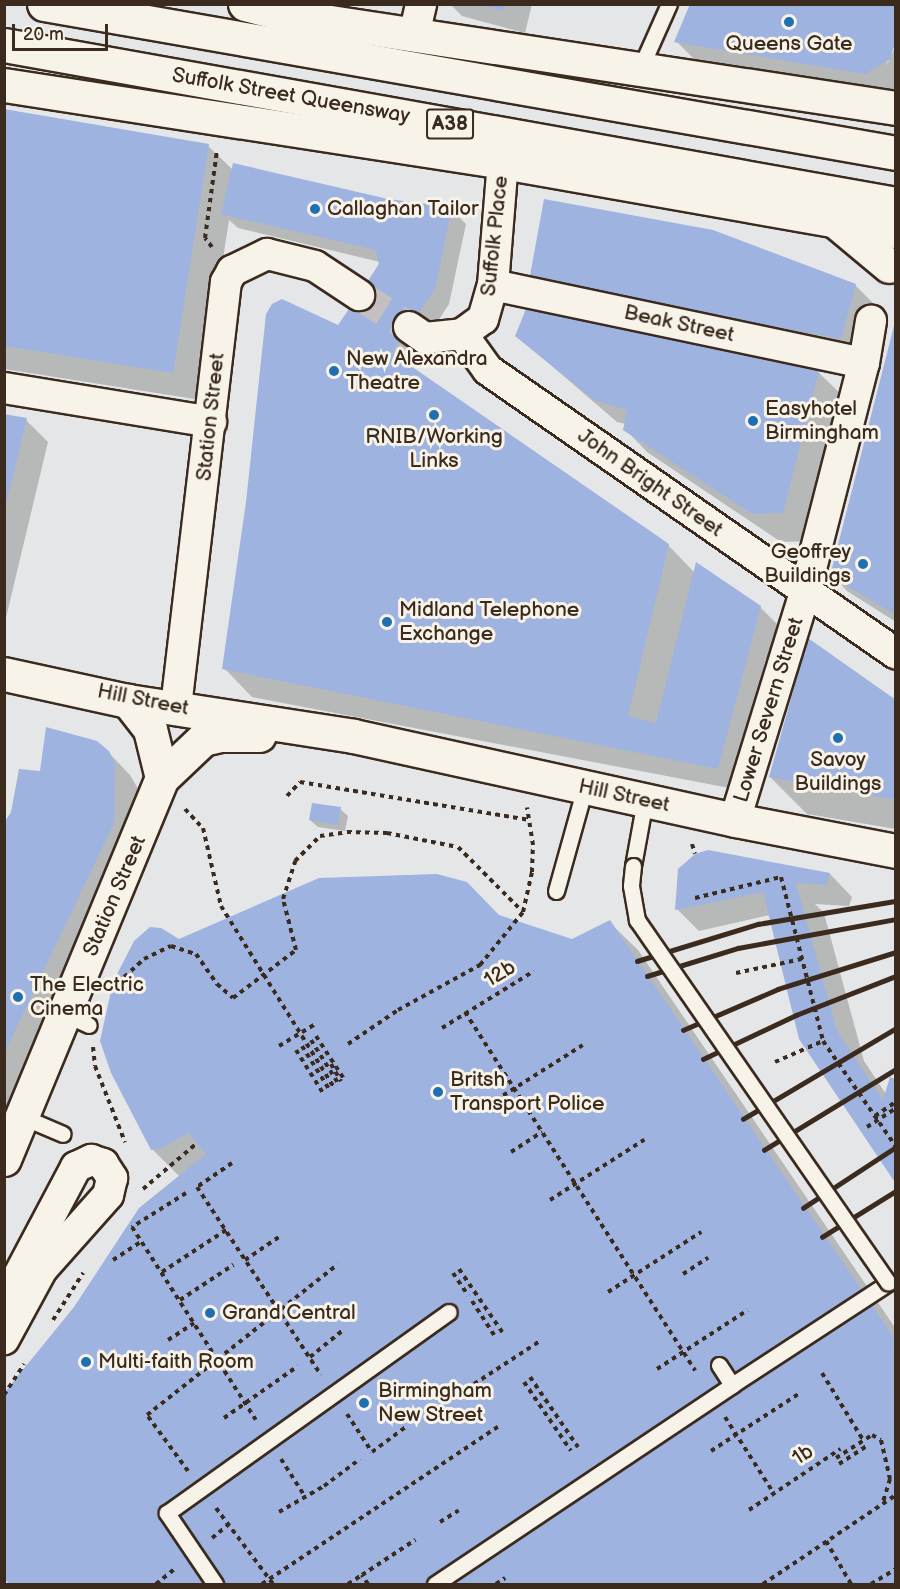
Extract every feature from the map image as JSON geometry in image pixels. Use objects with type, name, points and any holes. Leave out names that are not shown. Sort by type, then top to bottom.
[{"type":"main road","name":"A38","points":[[44,4],[896,153]]},
{"type":"main road","points":[[245,4],[291,16],[418,20],[640,69],[896,108]]},
{"type":"main road","name":"Suffolk Street Queensway","points":[[4,45],[896,204]]},
{"type":"main road","points":[[4,85],[503,162],[896,231]]},
{"type":"main road","points":[[832,219],[889,266]]},
{"type":"main road","name":"Hill Street","points":[[4,674],[128,701],[353,736],[735,820],[881,849]]},
{"type":"main road","points":[[128,701],[150,729],[170,790]]},
{"type":"main road","name":"Hill Street","points":[[170,790],[203,739],[220,735],[353,736]]},
{"type":"main road","name":"Station Street","points":[[4,1159],[22,1117],[77,1019],[170,790]]},
{"type":"street","name":"Suffolk Place","points":[[462,334],[483,319],[494,285],[503,162]]},
{"type":"street","name":"Station Street","points":[[176,708],[211,422],[222,304],[232,271],[267,254],[315,266],[359,295]]},
{"type":"street","name":"Beak Street","points":[[494,285],[864,363]]},
{"type":"street","name":"Lower Severn Street","points":[[735,820],[805,592],[864,363],[871,321]]},
{"type":"street","points":[[409,327],[425,338],[462,334]]},
{"type":"street","name":"John Bright Street","points":[[462,334],[488,370],[896,654]]},
{"type":"street","points":[[4,388],[211,422]]},
{"type":"street","points":[[4,1303],[76,1167],[91,1160],[103,1164],[112,1178],[108,1195],[42,1269],[4,1340]]},
{"type":"lane","points":[[640,69],[669,4]]},
{"type":"lane","points":[[556,891],[585,787]]},
{"type":"lane","points":[[435,1584],[888,1283],[637,920],[631,886],[645,800]]},
{"type":"lane","points":[[22,1117],[63,1134]]},
{"type":"lane","points":[[215,1584],[167,1513],[449,1311]]},
{"type":"lane","points":[[718,1365],[732,1385]]},
{"type":"path","points":[[205,237],[212,182]]},
{"type":"path","points":[[287,796],[300,782],[530,820],[532,872],[523,912],[480,965],[398,1010],[348,1044]]},
{"type":"path","points":[[170,790],[203,828],[221,906],[300,1033],[327,1090]]},
{"type":"path","points":[[109,991],[144,959],[171,946],[196,954],[217,984],[233,998],[296,950],[283,899],[295,861],[320,836],[347,832],[387,833],[458,847],[523,912]]},
{"type":"path","points":[[695,898],[781,878],[823,1041],[896,1148]]},
{"type":"path","points":[[736,973],[802,959]]},
{"type":"path","name":"12b","points":[[442,1029],[465,1012],[534,971]]},
{"type":"path","points":[[465,1012],[701,1380]]},
{"type":"path","points":[[279,1046],[317,1023]]},
{"type":"path","points":[[314,1038],[341,1081]]},
{"type":"path","points":[[775,1062],[823,1041]]},
{"type":"path","points":[[93,1044],[95,1066],[117,1115],[126,1148]]},
{"type":"path","points":[[488,1105],[583,1045]]},
{"type":"path","points":[[302,1046],[327,1090]]},
{"type":"path","points":[[296,1049],[327,1090]]},
{"type":"path","points":[[875,1116],[896,1102]]},
{"type":"path","points":[[867,1127],[896,1108]]},
{"type":"path","points":[[512,1152],[542,1132]]},
{"type":"path","points":[[550,1200],[644,1140]]},
{"type":"path","points":[[135,1182],[138,1193],[197,1143]]},
{"type":"path","points":[[232,1163],[197,1187],[326,1382]]},
{"type":"path","points":[[186,1193],[132,1227],[258,1423]]},
{"type":"path","points":[[162,1272],[226,1230]]},
{"type":"path","points":[[608,1292],[701,1232]]},
{"type":"path","points":[[245,1260],[279,1236]]},
{"type":"path","points":[[113,1260],[142,1241]]},
{"type":"path","points":[[683,1274],[708,1258]]},
{"type":"path","points":[[147,1415],[216,1358],[338,1264]]},
{"type":"path","points":[[180,1300],[233,1265]]},
{"type":"path","points":[[459,1269],[503,1334]]},
{"type":"path","points":[[46,1330],[84,1271]]},
{"type":"path","points":[[657,1369],[748,1310]]},
{"type":"path","points":[[168,1340],[194,1323]]},
{"type":"path","points":[[310,1357],[322,1343],[342,1331]]},
{"type":"path","points":[[474,1384],[540,1341]]},
{"type":"path","points":[[4,1395],[27,1360]]},
{"type":"path","points":[[224,1418],[298,1365]]},
{"type":"path","points":[[822,1372],[863,1440]]},
{"type":"path","points":[[530,1377],[578,1447]]},
{"type":"path","points":[[524,1382],[571,1451]]},
{"type":"path","points":[[711,1451],[800,1393]]},
{"type":"path","points":[[342,1407],[372,1452],[386,1439],[406,1426]]},
{"type":"path","points":[[719,1408],[773,1492]]},
{"type":"path","points":[[262,1584],[500,1425]]},
{"type":"path","points":[[836,1458],[872,1435],[884,1445],[890,1479],[883,1502]]},
{"type":"path","points":[[839,1464],[867,1446]]},
{"type":"path","name":"1b","points":[[749,1510],[840,1449]]},
{"type":"path","points":[[275,1450],[304,1495]]},
{"type":"path","points":[[279,1512],[304,1495],[324,1486],[360,1459]]},
{"type":"path","points":[[763,1584],[896,1495]]},
{"type":"path","points":[[440,1522],[459,1510]]},
{"type":"path","points":[[348,1584],[414,1540]]},
{"type":"path","points":[[826,1541],[851,1584]]},
{"type":"path","points":[[871,1584],[896,1569]]},
{"type":"path","points":[[362,1575],[368,1584]]},
{"type":"path","points":[[496,1584],[505,1578]]},
{"type":"building","points":[[480,4],[505,4],[503,11]]},
{"type":"building","name":"Queens Gate","points":[[690,4],[896,4],[896,40],[890,59],[865,74],[674,42]]},
{"type":"building","points":[[4,109],[209,144],[173,373],[4,346]]},
{"type":"building","points":[[233,163],[388,199],[452,207],[435,289],[392,353],[669,544],[628,716],[656,723],[696,562],[761,606],[718,769],[222,669],[246,502],[266,314],[272,304],[282,299],[338,325],[379,265],[376,250],[221,214]]},
{"type":"building","points":[[544,199],[713,230],[856,284],[841,339],[529,281]]},
{"type":"building","points":[[526,309],[819,371],[783,513],[752,514],[623,430],[627,410],[594,400],[515,336]]},
{"type":"building","points":[[896,318],[896,615],[830,576]]},
{"type":"building","points":[[4,414],[27,418],[5,508],[4,508]]},
{"type":"building","name":"Savoy Buildings","points":[[808,638],[896,700],[896,800],[769,777]]},
{"type":"building","points":[[46,727],[97,741],[109,751],[115,764],[114,823],[4,1054],[4,823],[11,812],[19,769],[40,771]]},
{"type":"building","points":[[312,803],[341,807],[338,825],[309,820]]},
{"type":"building","points":[[708,850],[830,873],[827,885],[796,883],[837,1031],[883,1100],[890,1077],[896,1079],[896,1184],[799,1039],[763,892],[675,910],[678,869],[695,854]]},
{"type":"building","points":[[437,874],[467,882],[499,915],[572,939],[610,920],[893,1336],[896,1584],[9,1584],[4,1578],[4,1393],[74,1307],[139,1208],[206,1154],[188,1133],[162,1148],[151,1150],[111,1073],[100,1041],[113,982],[134,941],[150,927],[161,928],[179,939],[319,878]]},
{"type":"tunnel","points":[[359,295],[409,327]]},
{"type":"railway","points":[[637,961],[758,924],[896,901]]},
{"type":"railway","points":[[647,976],[738,948],[896,919]]},
{"type":"railway","points":[[683,1030],[778,989],[896,952]]},
{"type":"railway","points":[[703,1059],[796,1015],[896,976]]},
{"type":"railway","points":[[743,1119],[896,1028]]},
{"type":"railway","points":[[764,1150],[896,1069]]},
{"type":"railway","points":[[803,1208],[896,1147]]},
{"type":"railway","points":[[822,1237],[896,1191]]},
{"type":"place","name":"Queens Gate","points":[[789,22]]},
{"type":"place","name":"Callaghan Tailor","points":[[315,209]]},
{"type":"place","name":"New Alexandra Theatre","points":[[334,371]]},
{"type":"place","name":"RNIB/Working Links","points":[[434,415]]},
{"type":"place","name":"Easyhotel Birmingham","points":[[753,421]]},
{"type":"place","name":"Geoffrey Buildings","points":[[863,564]]},
{"type":"place","name":"Midland Telephone Exchange","points":[[387,622]]},
{"type":"place","name":"Savoy Buildings","points":[[838,738]]},
{"type":"place","name":"The Electric Cinema","points":[[18,997]]},
{"type":"place","name":"Britsh Transport Police","points":[[438,1092]]},
{"type":"place","name":"Grand Central","points":[[210,1313]]},
{"type":"place","name":"Multi-faith Room","points":[[86,1362]]},
{"type":"place","name":"Birmingham New Street","points":[[364,1403]]}]
